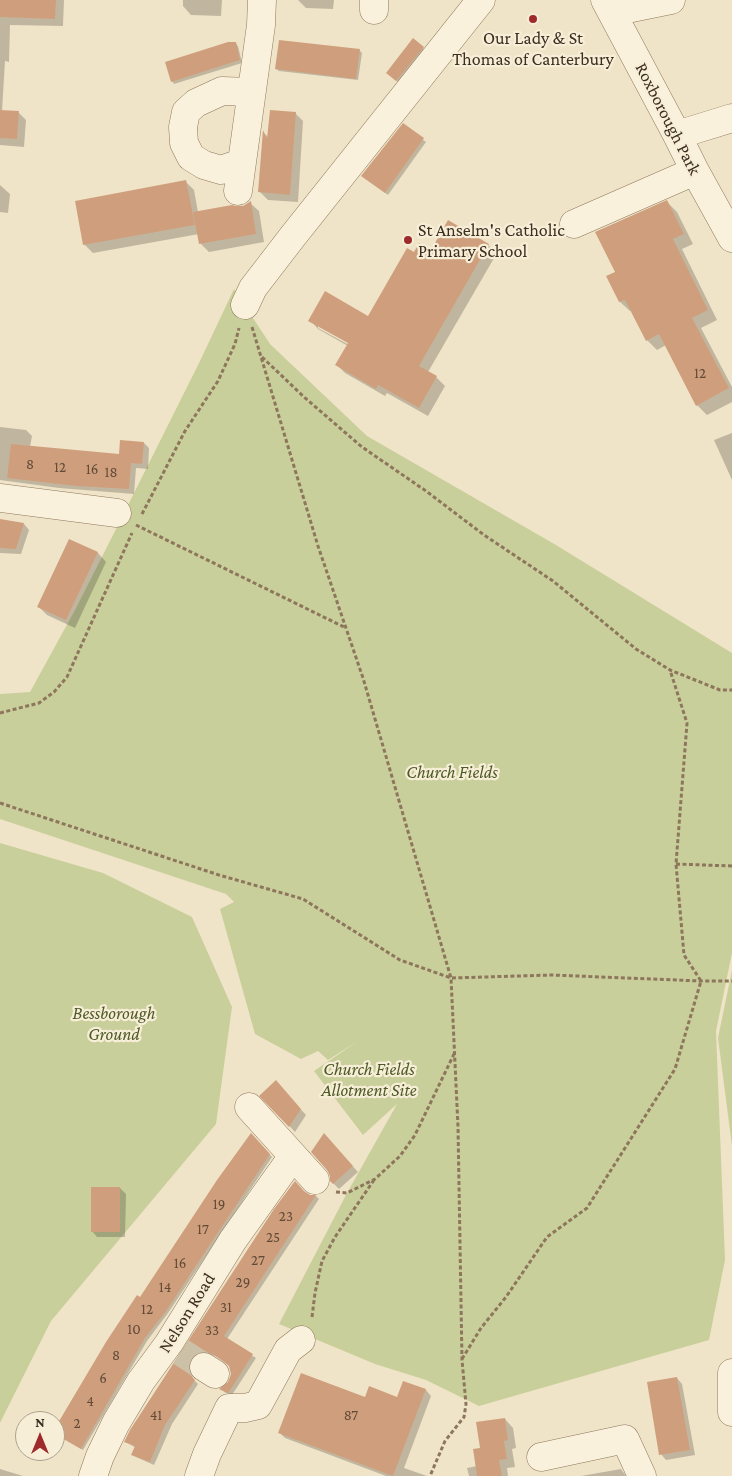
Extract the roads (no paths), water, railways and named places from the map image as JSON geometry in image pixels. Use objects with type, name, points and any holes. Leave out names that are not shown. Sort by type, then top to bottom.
[{"type":"street","points":[[238,191],[261,26],[262,0]]},
{"type":"street","points":[[245,305],[254,288],[293,236],[481,0]]},
{"type":"street","points":[[609,6],[671,0]]},
{"type":"street","name":"Roxborough Park","points":[[609,6],[732,238]]},
{"type":"street","points":[[241,163],[221,170],[204,165],[191,157],[184,144],[183,127],[186,112],[196,103],[222,91],[251,92]]},
{"type":"street","points":[[678,135],[732,118]]},
{"type":"street","points":[[574,224],[695,171]]},
{"type":"street","points":[[0,498],[126,519]]},
{"type":"street","points":[[250,1107],[315,1180]]},
{"type":"street","name":"Nelson Road","points":[[93,1476],[116,1422],[142,1381],[175,1348],[232,1240],[293,1156]]},
{"type":"street","points":[[200,1476],[207,1454],[228,1408],[245,1408],[258,1405],[288,1350],[301,1340]]},
{"type":"street","points":[[732,1373],[732,1412]]},
{"type":"street","points":[[541,1456],[625,1439],[642,1476]]},
{"type":"tunnel","points":[[181,1352],[204,1367]]},
{"type":"place","name":"Our Lady & St Thomas of Canterbury","points":[[533,19]]},
{"type":"place","name":"St Anselm's Catholic Primary School","points":[[408,240]]},
{"type":"park label","name":"Church Fields","points":[[452,772]]},
{"type":"park label","name":"Bessborough Ground","points":[[114,1023]]},
{"type":"park label","name":"Church Fields Allotment Site","points":[[369,1079]]}]
